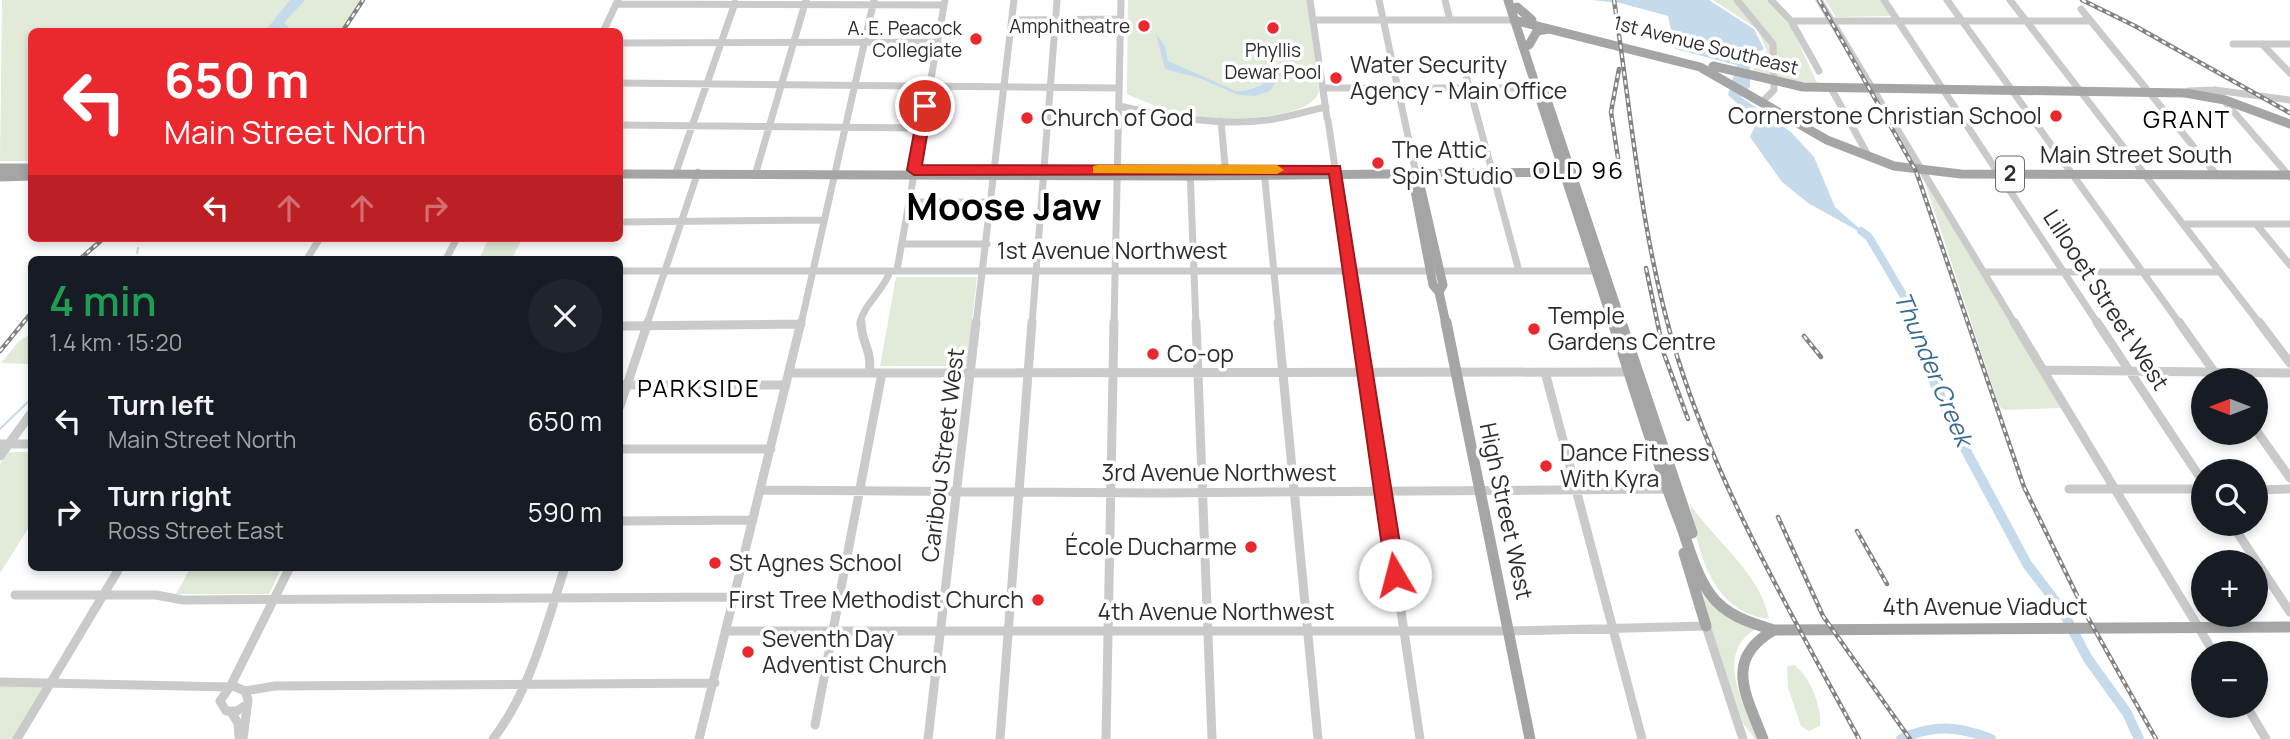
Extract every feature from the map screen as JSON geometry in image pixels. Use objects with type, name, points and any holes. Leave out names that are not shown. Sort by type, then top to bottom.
[{"type":"main road","points":[[1508,0],[1529,45],[1539,88]]},
{"type":"main road","points":[[1516,3],[1518,20],[1565,172],[1672,489],[1706,626]]},
{"type":"main road","points":[[1516,3],[1532,20]]},
{"type":"main road","name":"1st Avenue Southeast","points":[[1518,20],[1532,20],[1730,75],[1774,82],[1831,88],[2185,93],[2225,100],[2290,124]]},
{"type":"main road","name":"1st Avenue Southeast","points":[[1518,20],[1675,59]]},
{"type":"main road","points":[[1529,45],[1537,31],[1560,30]]},
{"type":"main road","name":"Main Street South","points":[[1675,59],[1730,75],[1750,93],[1823,138],[1870,159],[1923,172],[2289,176]]},
{"type":"main road","points":[[0,168],[28,168]]},
{"type":"main road","points":[[623,174],[1565,172]]},
{"type":"main road","name":"High Street West","points":[[1416,173],[1435,271],[1433,285],[1439,292],[1482,491],[1530,739]]},
{"type":"main road","points":[[0,177],[28,176]]},
{"type":"main road","name":"4th Avenue Viaduct","points":[[1672,489],[1696,567],[1710,595],[1740,619],[1777,630],[2194,627]]},
{"type":"main road","name":"4th Avenue Viaduct","points":[[2268,626],[2290,626]]},
{"type":"main road","points":[[1763,739],[1744,684],[1742,659],[1750,643],[1777,630]]},
{"type":"street","name":"Caribou Street West","points":[[928,739],[1014,0]]},
{"type":"street","points":[[1000,739],[1042,172],[1058,0]]},
{"type":"street","points":[[1106,739],[1121,0]]},
{"type":"street","points":[[1310,0],[1420,739]]},
{"type":"street","points":[[1379,0],[1416,173]]},
{"type":"street","points":[[1445,0],[1450,20]]},
{"type":"street","points":[[1737,0],[1773,44],[1774,90],[1763,101]]},
{"type":"street","points":[[1771,0],[1791,21],[1818,71]]},
{"type":"street","points":[[1819,0],[1875,88],[1923,172],[2116,489],[2191,622]]},
{"type":"street","name":"Lillooet Street West","points":[[1884,0],[2191,464]]},
{"type":"street","points":[[1947,0],[2212,368]]},
{"type":"street","points":[[2010,0],[2290,363]]},
{"type":"street","points":[[605,28],[617,2],[944,2],[902,244],[894,271],[863,308],[860,324],[862,341],[872,357],[869,373]]},
{"type":"street","points":[[676,172],[736,3]]},
{"type":"street","points":[[757,172],[805,3]]},
{"type":"street","points":[[699,739],[790,373],[873,3]]},
{"type":"street","points":[[2081,9],[2216,174]]},
{"type":"street","points":[[1012,20],[1121,19]]},
{"type":"street","points":[[1313,20],[1518,20]]},
{"type":"street","points":[[1791,21],[2089,21]]},
{"type":"street","points":[[623,43],[938,43]]},
{"type":"street","points":[[2233,44],[2290,44]]},
{"type":"street","points":[[2262,44],[2290,73]]},
{"type":"street","points":[[1462,60],[1519,271]]},
{"type":"street","points":[[623,83],[1119,88]]},
{"type":"street","points":[[1323,88],[1539,88]]},
{"type":"street","points":[[1831,88],[1870,159]]},
{"type":"street","points":[[2215,90],[2289,176]]},
{"type":"street","name":"1st Avenue Southeast","points":[[2185,93],[2215,90],[2290,100]]},
{"type":"street","points":[[1119,106],[1174,118],[1221,121],[1268,120],[1326,107]]},
{"type":"street","points":[[1221,121],[1226,173]]},
{"type":"street","points":[[623,125],[922,128]]},
{"type":"street","points":[[698,172],[648,325],[623,385],[786,386]]},
{"type":"street","points":[[1190,173],[1212,739]]},
{"type":"street","points":[[1265,173],[1318,739]]},
{"type":"street","points":[[909,202],[992,202]]},
{"type":"street","points":[[623,222],[682,219],[823,220]]},
{"type":"street","points":[[2183,224],[2290,224]]},
{"type":"street","points":[[2256,224],[2290,265]]},
{"type":"street","points":[[902,244],[987,244]]},
{"type":"street","name":"1st Avenue Northwest","points":[[623,271],[1599,271]]},
{"type":"street","points":[[1985,272],[2220,272]]},
{"type":"street","points":[[623,326],[801,324]]},
{"type":"street","points":[[2044,370],[2191,375]]},
{"type":"street","points":[[1545,372],[1642,739]]},
{"type":"street","points":[[790,373],[1634,372]]},
{"type":"street","points":[[815,725],[862,490],[882,373]]},
{"type":"street","points":[[2268,374],[2290,373]]},
{"type":"street","points":[[0,456],[4,444],[28,417]]},
{"type":"street","points":[[4,444],[28,444]]},
{"type":"street","points":[[2267,445],[2290,478]]},
{"type":"street","points":[[623,449],[771,449]]},
{"type":"street","name":"3rd Avenue Northwest","points":[[760,490],[1202,493],[1672,489]]},
{"type":"street","points":[[2069,489],[2191,489]]},
{"type":"street","points":[[2268,490],[2290,489]]},
{"type":"street","points":[[623,521],[753,520]]},
{"type":"street","points":[[2240,536],[2290,612]]},
{"type":"street","points":[[17,739],[118,571]]},
{"type":"street","points":[[241,739],[240,692],[244,659],[288,571]]},
{"type":"street","points":[[493,739],[500,732],[524,684],[564,571]]},
{"type":"street","points":[[15,595],[274,599],[735,597]]},
{"type":"street","points":[[1706,626],[1743,739]]},
{"type":"street","name":"4th Avenue Northwest","points":[[727,631],[1510,631],[1706,626]]},
{"type":"street","points":[[2194,627],[2205,641]]},
{"type":"street","points":[[0,682],[192,685],[240,692]]},
{"type":"street","points":[[222,696],[275,686],[715,683]]},
{"type":"street","points":[[192,685],[215,690],[222,696]]},
{"type":"street","points":[[231,712],[240,692]]},
{"type":"street","points":[[222,696],[220,706],[231,712],[238,723],[241,739]]},
{"type":"street","points":[[1737,718],[1750,739]]},
{"type":"street","points":[[2254,718],[2266,739]]},
{"type":"green space","points":[[2,0],[361,0],[343,28],[28,28],[28,161],[0,161]]},
{"type":"green space","points":[[1128,0],[1307,0],[1319,91],[1313,101],[1300,108],[1264,117],[1243,118],[1207,118],[1185,114],[1127,94]]},
{"type":"green space","points":[[1713,0],[1766,0],[1792,28],[1818,85],[1753,73],[1756,59],[1767,51],[1757,29]]},
{"type":"green space","points":[[1825,0],[1882,0],[1893,16],[1836,17]]},
{"type":"green space","points":[[1922,174],[2062,408],[2004,410],[1999,406]]},
{"type":"green space","points":[[487,242],[520,242],[513,256],[480,256]]},
{"type":"green space","points":[[896,277],[977,277],[967,366],[880,366]]},
{"type":"green space","points":[[28,336],[28,364],[1,363],[19,341]]},
{"type":"green space","points":[[8,452],[28,452],[28,529],[0,573],[0,464]]},
{"type":"green space","points":[[1690,504],[1757,587],[1769,619],[1750,614],[1734,605],[1721,592],[1703,560]]},
{"type":"green space","points":[[189,571],[280,571],[269,594],[176,594]]},
{"type":"green space","points":[[1693,578],[1705,598],[1716,609],[1754,630],[1742,641],[1736,653],[1734,667],[1741,697],[1759,739],[1755,739],[1743,723]]},
{"type":"green space","points":[[1794,665],[1810,684],[1819,710],[1820,726],[1809,731],[1801,726],[1788,688],[1787,666]]},
{"type":"green space","points":[[0,685],[47,685],[14,739],[0,739]]},
{"type":"water","points":[[290,0],[305,0],[284,23],[288,28],[267,28]]},
{"type":"water","points":[[1592,0],[1709,0],[1754,29],[1764,49],[1750,57],[1750,87],[1741,97],[1791,132],[1814,157],[1835,207],[1869,237],[1808,203],[1782,182],[1750,137],[1757,122],[1728,95],[1737,65],[1675,49],[1668,16],[1620,3]]},
{"type":"water","points":[[1156,34],[1165,46],[1168,61],[1236,91],[1260,86],[1280,67],[1292,44],[1301,44],[1270,91],[1255,96],[1238,95],[1202,79],[1165,69]]},
{"type":"waterway","name":"Thunder Creek","points":[[1861,231],[1869,237],[1912,310],[1914,324]]},
{"type":"waterway","points":[[137,253],[138,248]]},
{"type":"waterway","name":"Thunder Creek","points":[[1914,322],[1916,340],[1955,430],[2027,564],[2062,610],[2088,659],[2127,713],[2139,739]]},
{"type":"waterway","points":[[0,429],[28,402]]},
{"type":"waterway","name":"Thunder Creek","points":[[1901,739],[1924,731],[1946,728],[1968,731],[1991,739]]},
{"type":"railway","points":[[345,28],[363,0]]},
{"type":"railway","points":[[1614,0],[1646,224],[1654,268],[1677,356],[1694,406],[1735,504],[1859,739]]},
{"type":"railway","points":[[1819,0],[1916,171],[2024,487],[2087,616],[2156,739]]},
{"type":"railway","points":[[2082,0],[2135,26],[2290,113]]},
{"type":"railway","points":[[1618,158],[1611,112],[1619,69]]},
{"type":"railway","points":[[83,256],[99,242]]},
{"type":"railway","points":[[1646,268],[1664,354],[1688,419]]},
{"type":"railway","points":[[0,351],[28,317]]},
{"type":"railway","points":[[1804,336],[1821,357]]},
{"type":"railway","points":[[1778,517],[1823,616],[1910,739]]},
{"type":"railway","points":[[1857,531],[1887,584]]},
{"type":"slow traffic","points":[[1098,170],[1277,170]]},
{"type":"place","name":"Amphitheatre","points":[[1144,26]]},
{"type":"place","name":"Phyllis Dewar Pool","points":[[1273,28]]},
{"type":"place","name":"A. E. Peacock Collegiate","points":[[976,39]]},
{"type":"place","name":"Water Security Agency - Main Office","points":[[1336,78]]},
{"type":"place","name":"Cornerstone Christian School","points":[[2056,116]]},
{"type":"place","name":"Church of God","points":[[1027,118]]},
{"type":"place","name":"The Attic Spin Studio","points":[[1378,163]]},
{"type":"place","name":"Temple Gardens Centre","points":[[1534,329]]},
{"type":"place","name":"Co-op","points":[[1153,354]]},
{"type":"place","name":"Dance Fitness With Kyra","points":[[1546,466]]},
{"type":"place","name":"École Ducharme","points":[[1251,547]]},
{"type":"place","name":"St Agnes School","points":[[715,563]]},
{"type":"place","name":"First Tree Methodist Church","points":[[1038,600]]},
{"type":"place","name":"Seventh Day Adventist Church","points":[[748,652]]},
{"type":"district","name":"GRANT","points":[[2187,120]]},
{"type":"district","name":"OLD 96","points":[[1579,171]]},
{"type":"district","name":"Moose Jaw","points":[[1004,207]]},
{"type":"district","name":"PARKSIDE","points":[[699,389]]},
{"type":"route","points":[[925,106],[914,170],[1335,169],[1395,575]]}]
